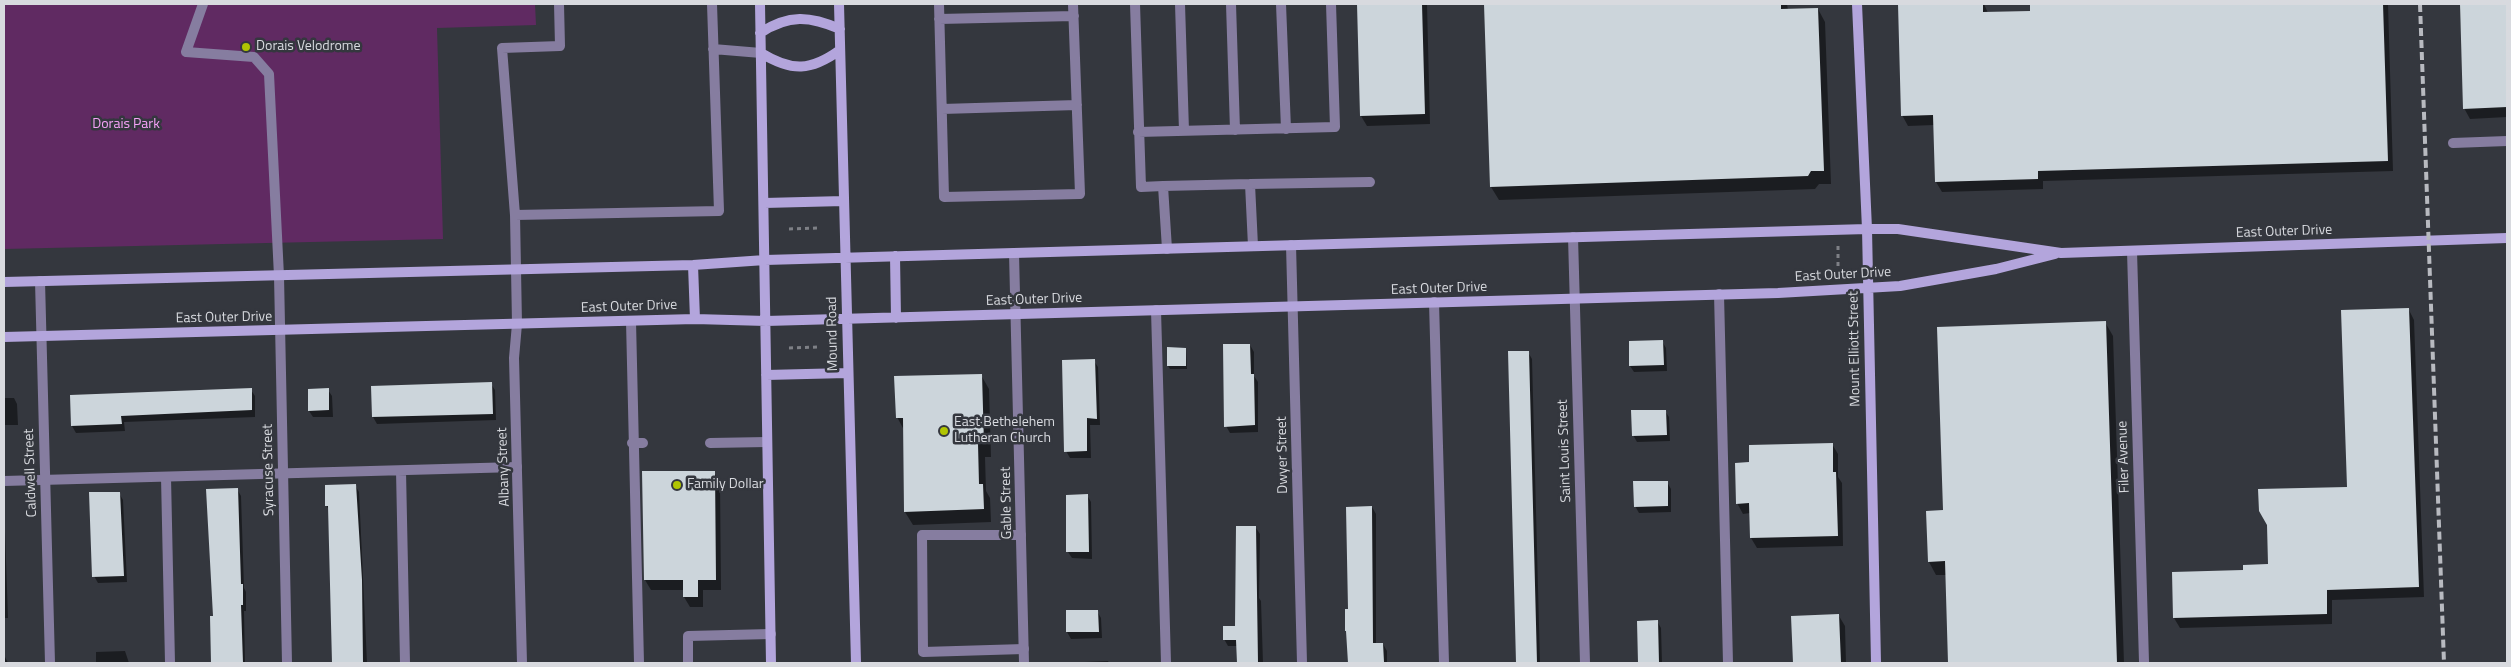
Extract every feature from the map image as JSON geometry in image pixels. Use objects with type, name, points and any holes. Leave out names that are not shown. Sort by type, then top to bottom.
[{"type":"main road","points":[[760,4],[772,663]]},
{"type":"main road","name":"Mound Road","points":[[839,4],[847,373],[856,663]]},
{"type":"main road","name":"Mount Elliott Street","points":[[1857,4],[1867,229],[1876,663]]},
{"type":"main road","points":[[760,33],[772,24],[799,19],[813,19],[840,29]]},
{"type":"main road","points":[[761,53],[779,64],[800,67],[822,63],[840,50]]},
{"type":"main road","points":[[764,203],[844,201]]},
{"type":"main road","name":"East Outer Drive","points":[[4,282],[693,265],[765,260],[894,256],[1867,229],[1898,229],[2061,253],[2507,238]]},
{"type":"main road","name":"East Outer Drive","points":[[4,337],[695,319],[766,321],[896,318],[1868,288],[1900,286],[1987,271],[2061,253]]},
{"type":"main road","points":[[894,256],[896,318]]},
{"type":"main road","points":[[693,265],[695,319]]},
{"type":"main road","points":[[766,375],[847,373]]},
{"type":"street","name":"Syracuse Street","points":[[203,4],[186,52],[254,57],[269,74],[279,276],[287,663]]},
{"type":"street","name":"Albany Street","points":[[522,663],[514,358],[517,324],[515,216],[502,48],[560,46],[559,4]]},
{"type":"street","points":[[515,216],[718,211],[712,4]]},
{"type":"street","points":[[939,4],[944,197],[1080,194],[1073,4]]},
{"type":"street","points":[[1135,4],[1141,186],[1370,182]]},
{"type":"street","points":[[1180,4],[1184,131]]},
{"type":"street","points":[[1231,4],[1235,130]]},
{"type":"street","points":[[1281,4],[1286,129]]},
{"type":"street","points":[[1138,132],[1335,127],[1331,4]]},
{"type":"street","points":[[940,19],[1074,16]]},
{"type":"street","points":[[713,49],[761,53]]},
{"type":"street","points":[[942,109],[1077,105]]},
{"type":"street","points":[[2453,143],[2507,141]]},
{"type":"street","points":[[1250,184],[1253,246]]},
{"type":"street","points":[[1163,186],[1167,249]]},
{"type":"street","name":"Saint Louis Street","points":[[1573,237],[1584,663]]},
{"type":"street","name":"Dwyer Street","points":[[1291,245],[1302,663]]},
{"type":"street","name":"Filer Avenue","points":[[2132,252],[2144,662]]},
{"type":"street","name":"Gable Street","points":[[1014,253],[1024,663]]},
{"type":"street","name":"Caldwell Street","points":[[40,281],[50,663]]},
{"type":"street","points":[[1718,294],[1728,663]]},
{"type":"street","points":[[1434,302],[1444,663]]},
{"type":"street","points":[[1156,310],[1166,663]]},
{"type":"street","points":[[631,321],[638,443],[638,663]]},
{"type":"street","points":[[710,443],[767,442]]},
{"type":"street","points":[[4,481],[517,467]]},
{"type":"street","points":[[401,471],[405,663]]},
{"type":"street","points":[[166,477],[170,663]]},
{"type":"street","points":[[1021,535],[922,536],[923,652],[1024,649]]},
{"type":"street","points":[[688,663],[688,636],[771,634]]},
{"type":"path","points":[[789,229],[818,228]]},
{"type":"path","points":[[1838,246],[1838,270]]},
{"type":"path","points":[[789,348],[818,347]]},
{"type":"green space","name":"Dorais Park","points":[[4,4],[535,4],[536,25],[437,28],[443,239],[4,249]]},
{"type":"building","points":[[1357,4],[1422,4],[1425,114],[1360,116]]},
{"type":"building","points":[[1484,4],[1781,4],[1781,9],[1818,8],[1824,171],[1811,171],[1808,176],[1490,187]]},
{"type":"building","points":[[1898,4],[1983,4],[1983,12],[2030,11],[2030,4],[2383,4],[2388,161],[2038,171],[2038,179],[1935,182],[1933,115],[1901,116]]},
{"type":"building","points":[[2460,4],[2507,4],[2507,107],[2463,109]]},
{"type":"building","points":[[2409,308],[2419,587],[2327,590],[2327,614],[2173,618],[2172,572],[2243,570],[2243,565],[2268,564],[2267,525],[2259,511],[2258,489],[2347,487],[2341,310]]},
{"type":"building","points":[[2106,321],[2117,663],[1948,663],[1945,561],[1928,562],[1926,511],[1943,510],[1937,327]]},
{"type":"building","points":[[1663,340],[1664,365],[1629,366],[1629,341]]},
{"type":"building","points":[[1223,344],[1250,344],[1251,374],[1254,374],[1255,425],[1224,427]]},
{"type":"building","points":[[1167,347],[1186,348],[1186,366],[1167,366]]},
{"type":"building","points":[[1508,351],[1529,351],[1537,663],[1516,663]]},
{"type":"building","points":[[1095,359],[1097,419],[1087,418],[1087,451],[1064,452],[1062,360]]},
{"type":"building","name":"East Bethelehem Lutheran Church","points":[[982,374],[984,444],[978,444],[979,484],[983,484],[984,509],[904,512],[903,418],[896,418],[894,376]]},
{"type":"building","points":[[492,382],[493,414],[372,417],[371,386]]},
{"type":"building","points":[[252,388],[252,410],[121,416],[122,424],[71,426],[70,395]]},
{"type":"building","points":[[329,388],[329,410],[308,411],[308,389]]},
{"type":"building","points":[[1631,410],[1666,410],[1667,435],[1632,436]]},
{"type":"building","points":[[1833,443],[1833,472],[1836,472],[1838,536],[1750,538],[1749,503],[1736,504],[1735,463],[1749,462],[1749,445]]},
{"type":"building","points":[[642,471],[715,471],[716,580],[698,580],[698,597],[683,597],[683,580],[644,580]]},
{"type":"building","points":[[1633,481],[1668,481],[1668,506],[1634,507]]},
{"type":"building","points":[[356,484],[362,580],[363,663],[332,663],[328,506],[325,506],[325,485]]},
{"type":"building","points":[[238,488],[241,584],[243,584],[243,605],[241,605],[243,663],[211,663],[210,616],[213,616],[206,489]]},
{"type":"building","points":[[89,492],[120,492],[124,576],[92,577]]},
{"type":"building","points":[[1088,494],[1089,552],[1066,552],[1066,495]]},
{"type":"building","points":[[1372,506],[1373,643],[1383,643],[1384,662],[1348,663],[1345,631],[1345,609],[1348,609],[1346,507]]},
{"type":"building","points":[[1236,526],[1256,526],[1258,663],[1237,663],[1236,640],[1223,640],[1223,626],[1235,626]]},
{"type":"building","points":[[1066,610],[1098,610],[1099,632],[1066,632]]},
{"type":"building","points":[[1839,614],[1841,663],[1793,663],[1791,616]]},
{"type":"building","points":[[1658,620],[1659,663],[1638,663],[1637,621]]},
{"type":"railway","points":[[2420,4],[2444,663]]},
{"type":"place","name":"Dorais Velodrome","points":[[246,47]]},
{"type":"place","name":"East Bethelehem Lutheran Church","points":[[944,431]]},
{"type":"place","name":"Family Dollar","points":[[677,485]]}]
